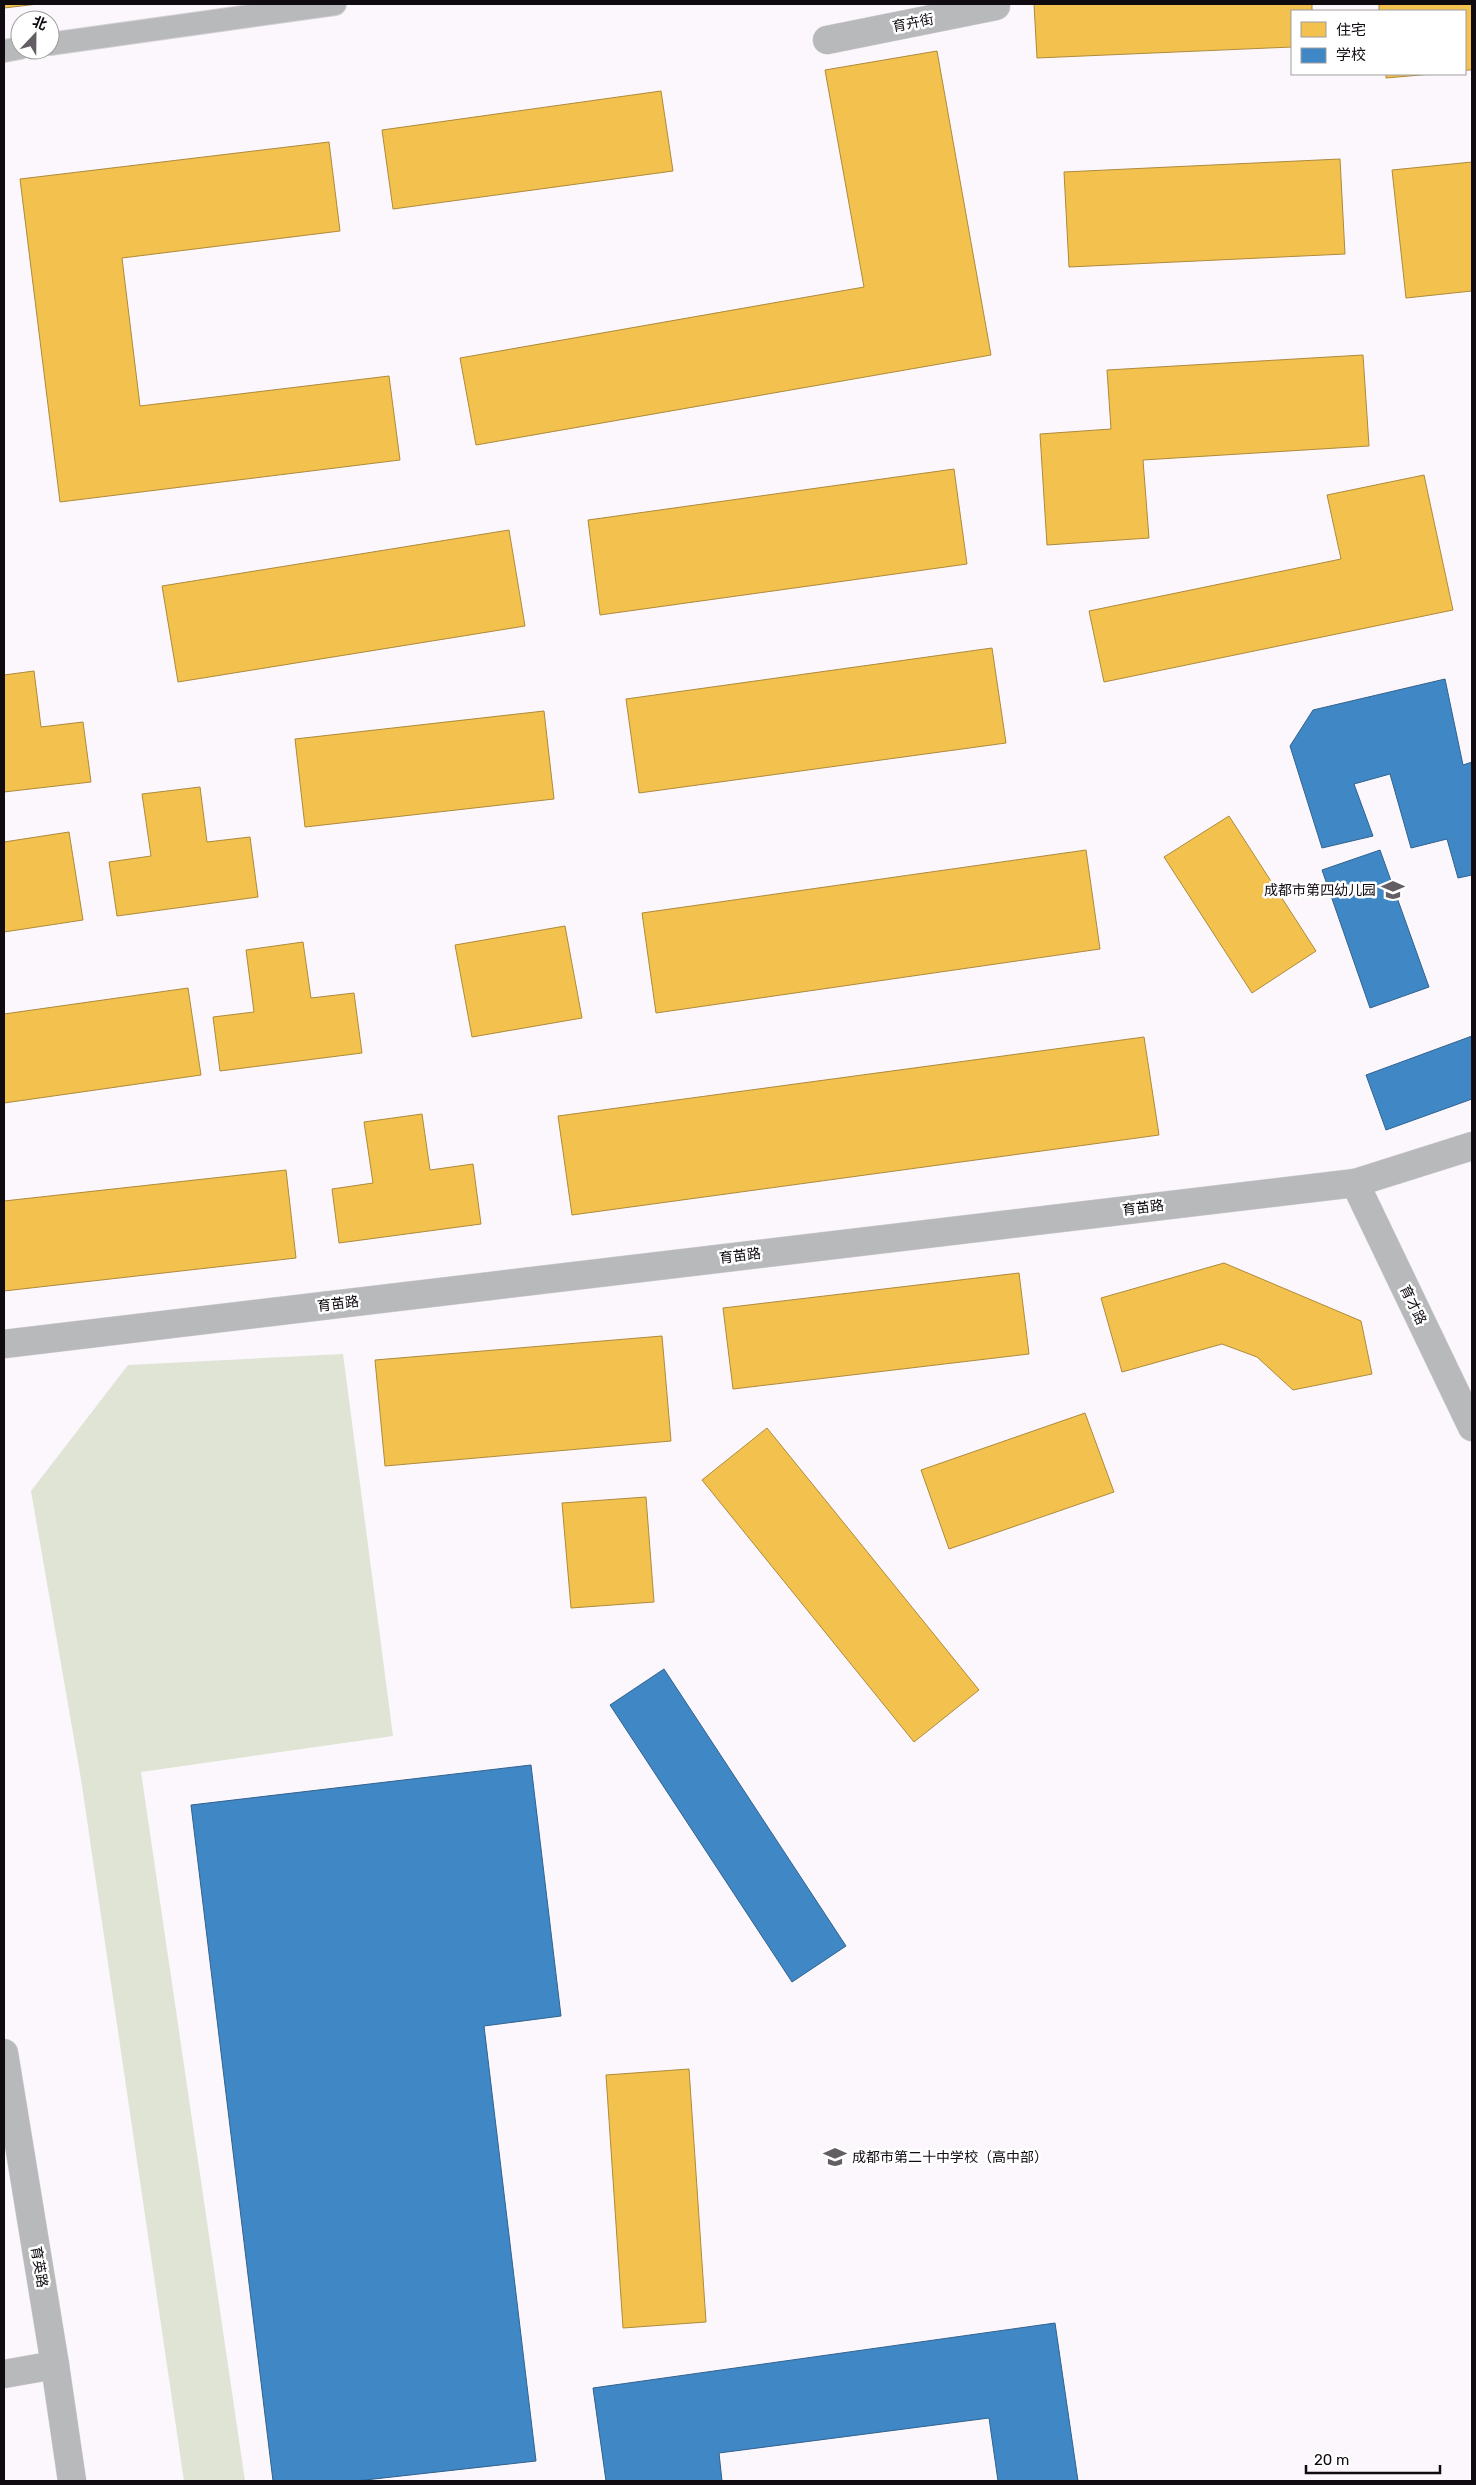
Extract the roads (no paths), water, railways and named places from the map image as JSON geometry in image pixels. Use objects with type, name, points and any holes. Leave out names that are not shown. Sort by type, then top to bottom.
[{"type":"street","name":"育卉街","points":[[827,40],[996,6],[996,4]]},
{"type":"street","name":"育苗路","points":[[4,1344],[1355,1183],[1472,1146]]},
{"type":"street","name":"育才路","points":[[1355,1183],[1472,1427]]},
{"type":"street","name":"育英路","points":[[4,2053],[72,2481]]},
{"type":"street","points":[[4,2374],[55,2365]]},
{"type":"lane","points":[[60,43],[335,4]]},
{"type":"place","name":"成都市第四幼儿园","points":[[1393,890]]},
{"type":"place","name":"成都市第二十中学校（高中部）","points":[[835,2157]]}]
